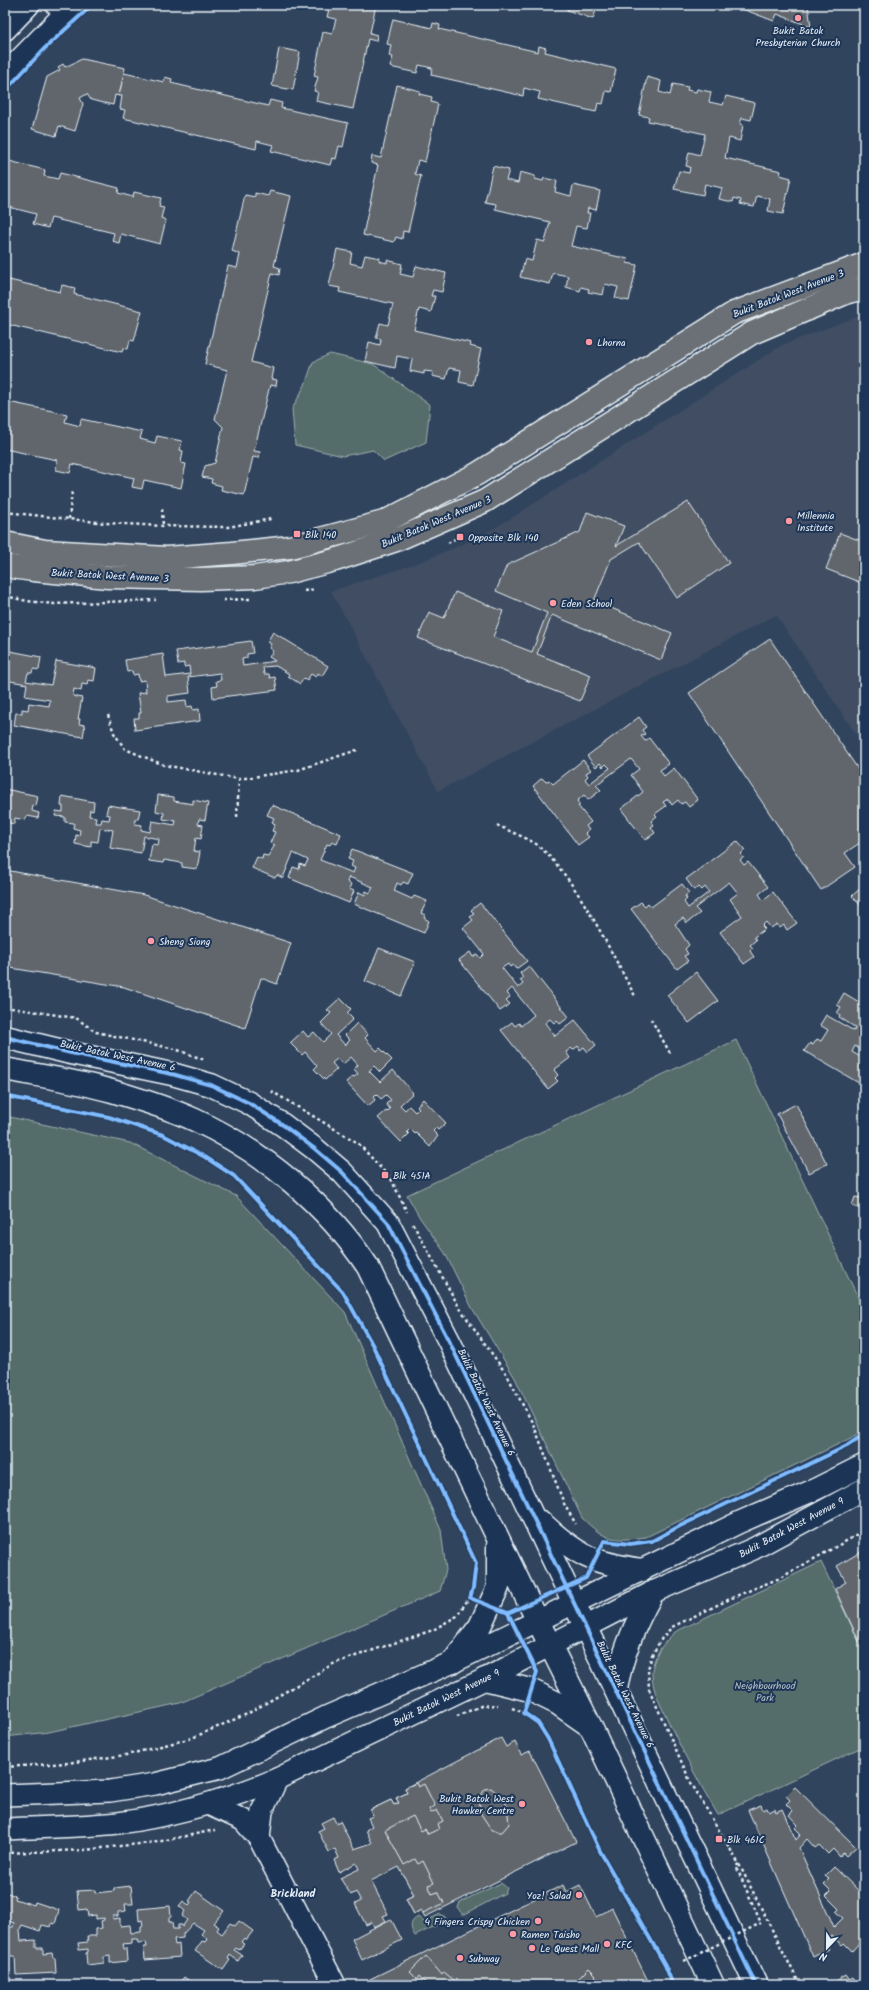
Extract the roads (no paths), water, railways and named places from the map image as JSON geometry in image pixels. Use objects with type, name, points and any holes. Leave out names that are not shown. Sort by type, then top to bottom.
[{"type":"main road","name":"Bukit Batok West Avenue 3","points":[[5,543],[45,551],[167,558],[232,554],[290,547],[384,522],[477,474],[734,313],[864,264]]},
{"type":"main road","name":"Bukit Batok West Avenue 3","points":[[5,566],[108,577],[201,579],[255,577],[282,573],[348,556],[396,540],[486,502],[752,333],[848,292],[864,288]]},
{"type":"street","points":[[5,29],[28,5]]},
{"type":"street","points":[[5,76],[62,9]]},
{"type":"street","name":"Bukit Batok West Avenue 6","points":[[5,1037],[71,1054],[172,1074],[211,1084],[249,1103],[283,1125],[342,1172],[388,1223],[450,1343],[756,1985]]},
{"type":"street","points":[[5,1069],[111,1091],[194,1120],[230,1138],[261,1159],[290,1182],[334,1221],[352,1243],[368,1267],[538,1621],[591,1727],[713,1985]]},
{"type":"street","name":"Bukit Batok West Avenue 9","points":[[5,1795],[110,1791],[155,1784],[220,1768],[326,1718],[453,1662],[740,1522],[816,1489],[864,1465]]},
{"type":"street","name":"Bukit Batok West Avenue 9","points":[[5,1829],[118,1823],[162,1816],[208,1804],[277,1779],[485,1679],[653,1592],[753,1549],[864,1489]]},
{"type":"street","points":[[532,1513],[563,1543],[578,1553],[607,1564],[642,1570]]},
{"type":"street","points":[[453,1662],[480,1626],[491,1606],[498,1587],[498,1536]]},
{"type":"street","points":[[616,1689],[626,1643],[653,1592]]},
{"type":"street","points":[[485,1679],[530,1690],[556,1704],[591,1727]]},
{"type":"street","points":[[259,1838],[262,1811],[277,1779]]},
{"type":"street","points":[[208,1804],[243,1820],[259,1838],[335,1985]]},
{"type":"place","name":"Bukit Batok Presbyterian Church","points":[[798,18]]},
{"type":"place","name":"Lhorna","points":[[589,342]]},
{"type":"place","name":"Millennia Institute","points":[[789,521]]},
{"type":"place","name":"Blk 140","points":[[297,534]]},
{"type":"place","name":"Opposite Blk 140","points":[[460,537]]},
{"type":"place","name":"Eden School","points":[[553,603]]},
{"type":"place","name":"Sheng Siong","points":[[151,941]]},
{"type":"place","name":"Blk 451A","points":[[385,1175]]},
{"type":"place","name":"Bukit Batok West Hawker Centre","points":[[522,1804]]},
{"type":"place","name":"Blk 461C","points":[[719,1839]]},
{"type":"place","name":"Yoz! Salad","points":[[579,1895]]},
{"type":"place","name":"4 Fingers Crispy Chicken","points":[[538,1921]]},
{"type":"place","name":"Ramen Taisho","points":[[513,1934]]},
{"type":"place","name":"KFC","points":[[607,1944]]},
{"type":"place","name":"Le Quest Mall","points":[[532,1948]]},
{"type":"place","name":"Subway","points":[[460,1958]]},
{"type":"district","name":"Brickland","points":[[293,1893]]},
{"type":"park label","name":"Neighbourhood Park","points":[[765,1690]]}]
